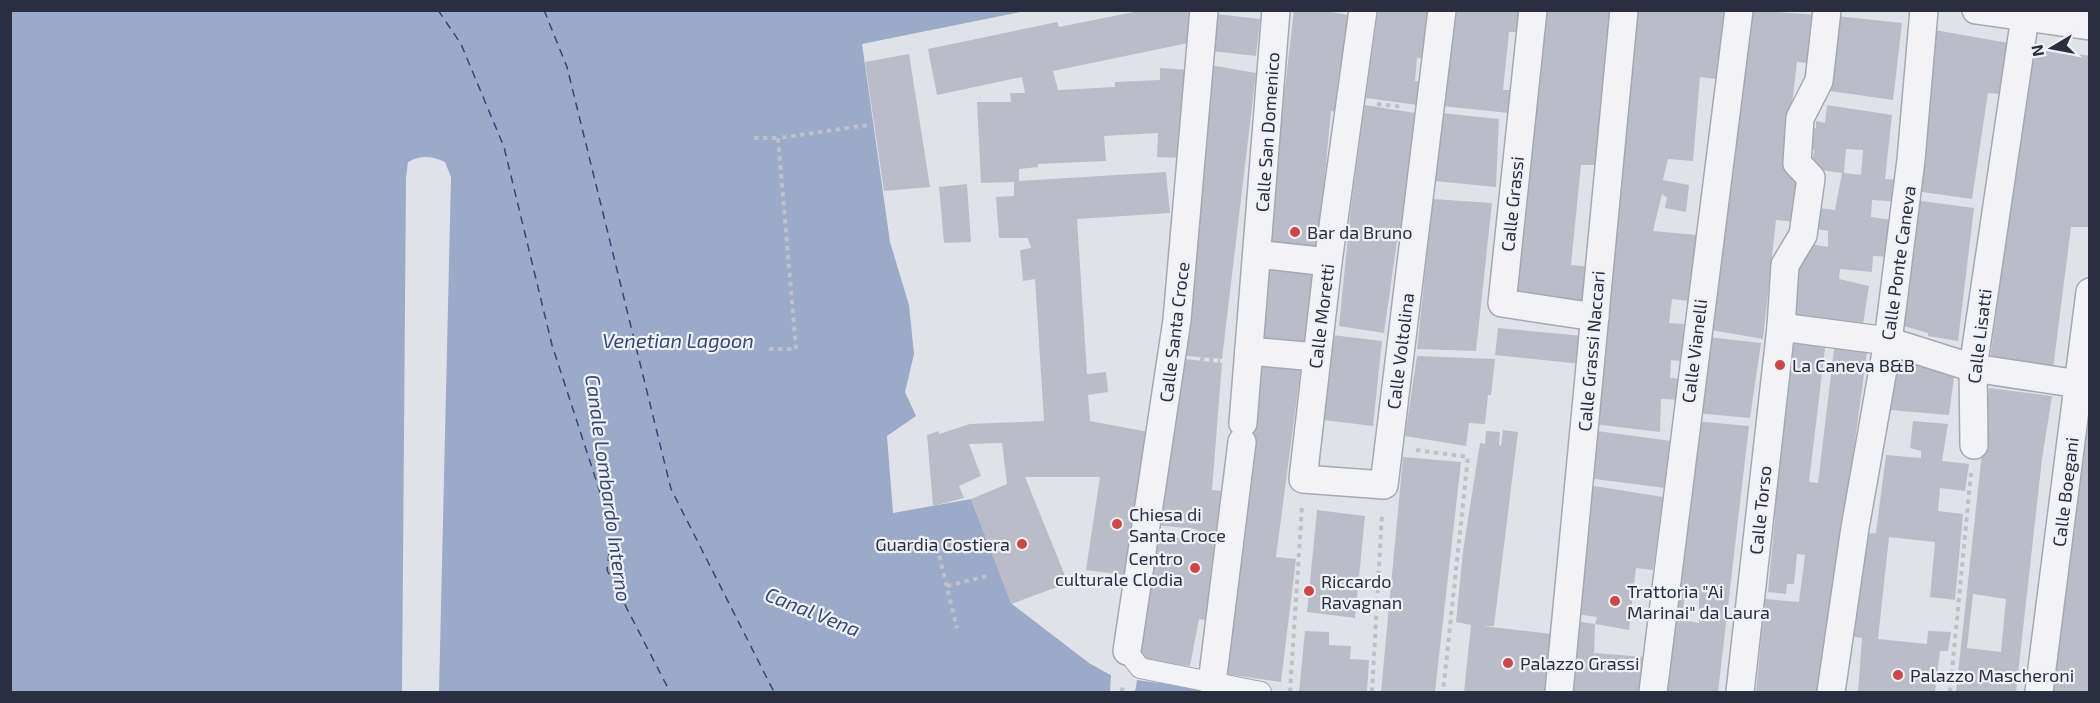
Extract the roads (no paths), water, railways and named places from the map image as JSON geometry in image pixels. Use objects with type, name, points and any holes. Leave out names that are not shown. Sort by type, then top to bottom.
[{"type":"street","name":"Calle Santa Croce","points":[[1127,651],[1173,356],[1204,10]]},
{"type":"street","name":"Calle San Domenico","points":[[1212,683],[1243,432],[1276,10]]},
{"type":"street","name":"Calle Moretti","points":[[1364,10],[1353,101],[1328,262],[1303,479],[1384,485]]},
{"type":"street","name":"Calle Voltolina","points":[[1384,485],[1442,10]]},
{"type":"street","name":"Calle Grassi","points":[[1533,10],[1502,303],[1595,316]]},
{"type":"street","name":"Calle Grassi Naccari","points":[[1560,693],[1610,135],[1624,10]]},
{"type":"street","name":"Calle Vianelli","points":[[1653,693],[1739,10]]},
{"type":"street","name":"Calle Torso","points":[[1740,693],[1781,327],[1785,265],[1803,235],[1811,178],[1797,162],[1800,118],[1819,81],[1827,10]]},
{"type":"street","name":"Calle Ponte Caneva","points":[[1831,693],[1855,528],[1888,340],[1911,160],[1924,10]]},
{"type":"street","points":[[1976,10],[2090,26]]},
{"type":"street","name":"Calle Lisatti","points":[[1974,445],[1973,368],[2025,17]]},
{"type":"street","points":[[1257,254],[1328,262]]},
{"type":"street","name":"Calle Boegani","points":[[2039,693],[2090,292]]},
{"type":"street","points":[[1781,327],[1888,340],[1973,368],[2079,384]]},
{"type":"street","points":[[1249,357],[1316,357]]},
{"type":"street","points":[[1127,651],[1140,668],[1261,693]]},
{"type":"water","name":"Venetian Lagoon","points":[[10,11],[1025,11],[862,44],[890,242],[909,305],[914,354],[905,392],[916,416],[887,436],[893,513],[971,499],[1012,604],[1089,663],[1111,675],[1217,692],[439,692],[451,177],[445,162],[426,157],[408,162],[406,178],[402,692],[11,692]]},
{"type":"place","name":"Bar da Bruno","points":[[1295,232]]},
{"type":"place","name":"La Caneva B&B","points":[[1780,365]]},
{"type":"place","name":"Chiesa di Santa Croce","points":[[1117,524]]},
{"type":"place","name":"Guardia Costiera","points":[[1022,544]]},
{"type":"place","name":"Centro culturale Clodia","points":[[1195,568]]},
{"type":"place","name":"Riccardo Ravagnan","points":[[1309,591]]},
{"type":"place","name":"Trattoria \"Ai Marinai\" da Laura","points":[[1615,601]]},
{"type":"place","name":"Palazzo Grassi","points":[[1508,663]]},
{"type":"place","name":"Palazzo Mascheroni","points":[[1898,675]]},
{"type":"water label","name":"Canale Lombardo Interno","points":[[609,488]]},
{"type":"water label","name":"Canal Vena","points":[[813,611]]}]
